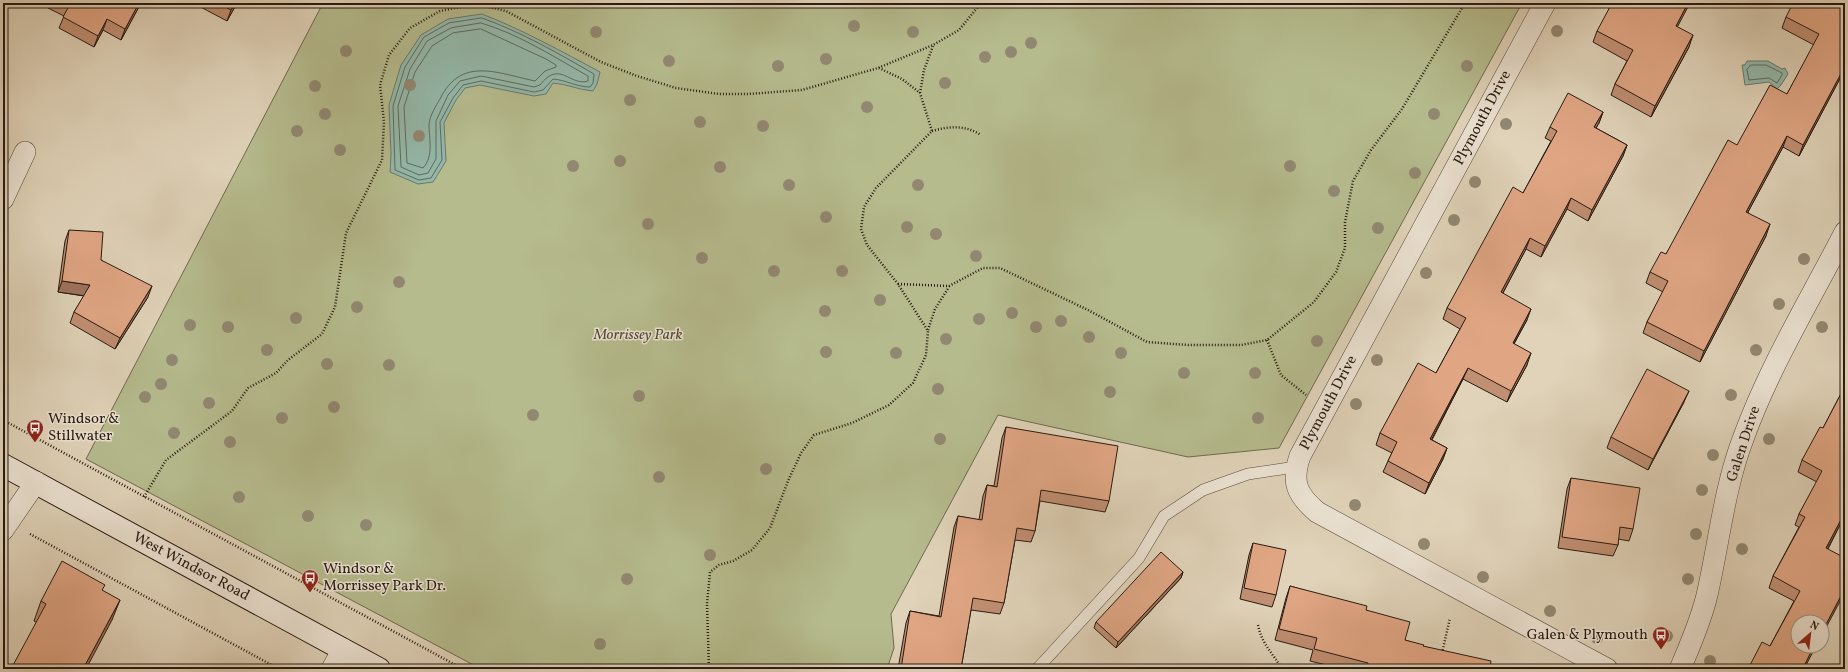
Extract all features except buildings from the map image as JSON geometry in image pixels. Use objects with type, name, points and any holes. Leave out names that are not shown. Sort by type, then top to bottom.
[{"type":"main road","name":"West Windsor Road","points":[[3,465],[379,669]]},
{"type":"street","name":"Plymouth Drive","points":[[1545,3],[1300,456],[1296,467],[1296,487],[1303,500],[1317,512],[1607,669]]},
{"type":"street","points":[[3,199],[25,152]]},
{"type":"street","name":"Galen Drive","points":[[1680,669],[1692,641],[1707,597],[1726,500],[1742,440],[1762,391],[1845,232]]},
{"type":"street","points":[[3,530],[36,482]]},
{"type":"street","points":[[332,669],[343,649]]},
{"type":"lane","points":[[1037,669],[1139,558],[1164,516],[1203,490],[1248,474],[1296,467]]},
{"type":"path","points":[[144,497],[166,460],[232,411],[248,388],[276,373],[288,360],[322,334],[335,307],[346,232],[382,160],[384,122],[380,86],[382,78],[389,55],[410,28],[440,11],[476,4],[506,11],[602,62],[637,76],[676,88],[719,94],[748,94],[802,90],[878,68],[933,45],[958,30],[981,3]]},
{"type":"path","points":[[898,284],[949,286],[983,268],[1000,268],[1088,310],[1147,342],[1188,345],[1241,345],[1267,340],[1314,302],[1336,272],[1345,248],[1345,222],[1352,181],[1406,102],[1465,3]]},
{"type":"path","points":[[932,130],[920,93],[924,70],[933,45]]},
{"type":"path","points":[[878,68],[902,79],[920,93]]},
{"type":"path","points":[[928,331],[898,284],[867,245],[860,229],[864,207],[876,188],[932,130],[947,126],[961,127],[974,130],[981,135]]},
{"type":"path","points":[[708,669],[706,604],[710,572],[719,565],[733,561],[752,550],[770,528],[801,452],[814,435],[852,423],[889,405],[913,383],[926,355],[928,331],[935,309],[949,286]]},
{"type":"path","points":[[1267,340],[1281,375],[1308,397]]},
{"type":"path","points":[[3,420],[464,669]]},
{"type":"path","points":[[26,531],[279,669]]},
{"type":"path","points":[[1442,654],[1450,618]]},
{"type":"path","points":[[1258,625],[1266,649],[1276,658],[1282,669]]},
{"type":"green space","name":"Morrissey Park","points":[[323,3],[1522,3],[1279,448],[1188,457],[998,415],[891,614],[894,648],[887,669],[481,669],[86,459]]},
{"type":"water","points":[[482,14],[527,34],[600,72],[597,84],[593,91],[553,83],[546,94],[534,96],[480,85],[465,88],[456,100],[444,123],[446,161],[433,182],[418,184],[390,172],[391,154],[389,105],[401,65],[421,35],[448,19]]},
{"type":"water","points":[[1747,61],[1768,61],[1782,69],[1785,68],[1788,74],[1777,89],[1769,82],[1745,85],[1742,65],[1745,65]]},
{"type":"place","name":"Windsor & Stillwater","points":[[35,443]]},
{"type":"place","name":"Windsor & Morrissey Park Dr.","points":[[310,593]]},
{"type":"place","name":"Galen & Plymouth","points":[[1661,650]]}]
